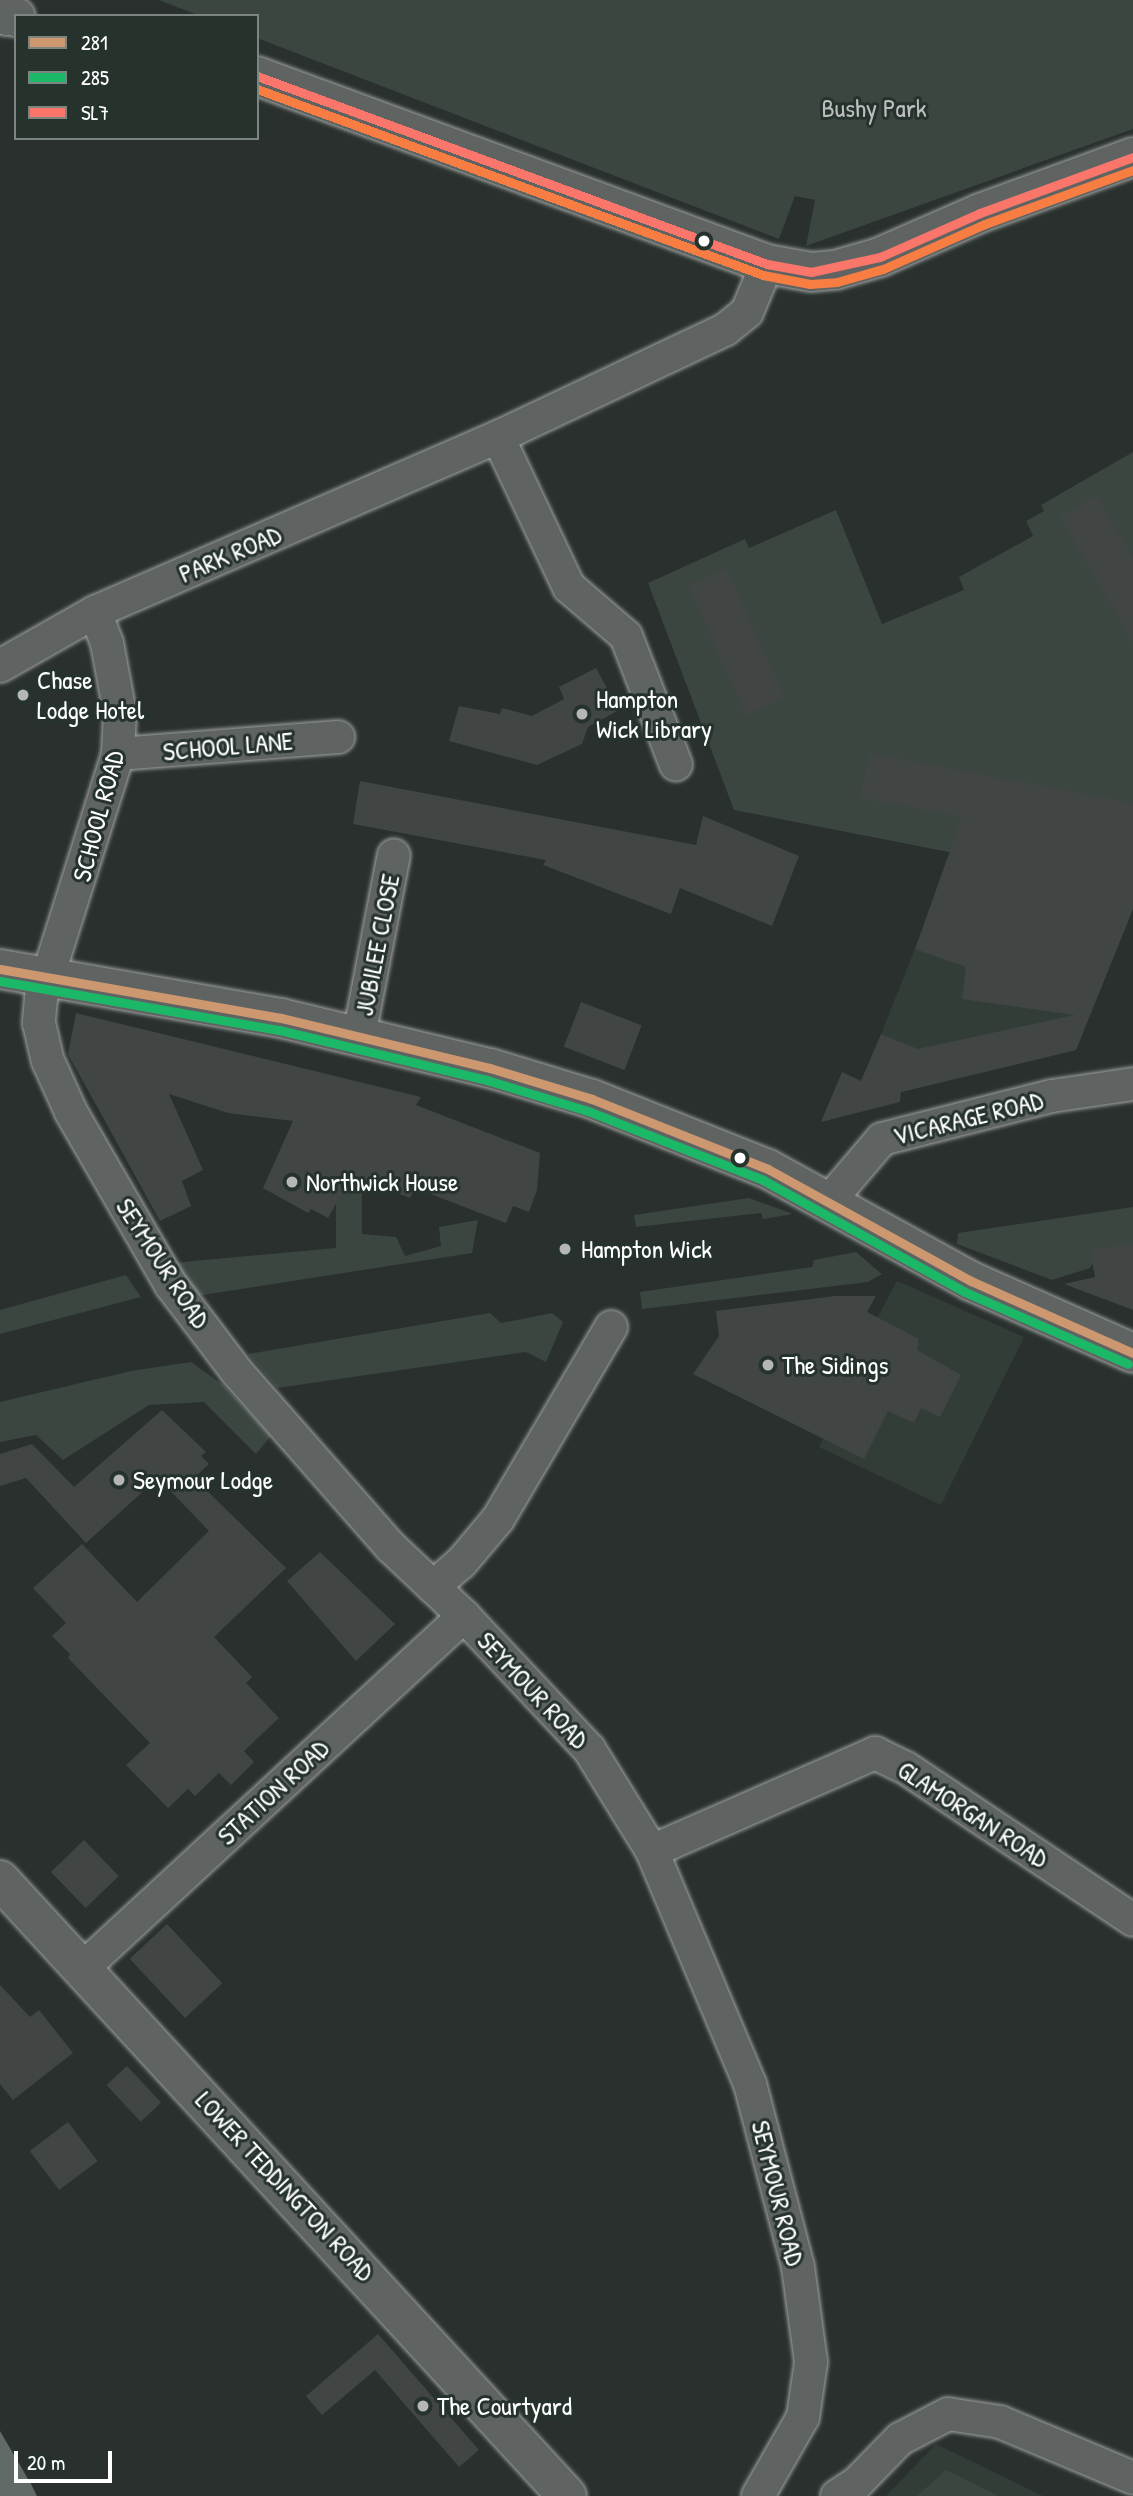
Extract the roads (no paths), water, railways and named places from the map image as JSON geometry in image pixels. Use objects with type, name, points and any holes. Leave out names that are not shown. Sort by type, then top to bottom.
[{"type":"main road","points":[[259,77],[767,264],[811,272],[835,271],[1133,157]]},
{"type":"main road","points":[[0,969],[359,1036],[490,1068],[592,1099],[730,1152],[830,1200],[912,1249],[1023,1306],[1133,1353]]},
{"type":"main road","name":"LOWER TEDDINGTON ROAD","points":[[0,1880],[567,2496]]},
{"type":"street","name":"PARK ROAD","points":[[0,666],[94,612],[498,437],[726,329],[747,312],[767,264]]},
{"type":"street","points":[[498,437],[569,587],[626,636],[676,765]]},
{"type":"street","name":"SCHOOL ROAD","points":[[47,976],[61,945],[118,754],[120,713],[107,643],[94,612]]},
{"type":"street","name":"SCHOOL LANE","points":[[118,754],[338,737]]},
{"type":"street","name":"JUBILEE CLOSE","points":[[359,1036],[394,855]]},
{"type":"street","name":"SEYMOUR ROAD","points":[[47,976],[38,1023],[48,1060],[72,1112],[171,1285],[237,1372],[391,1547],[464,1616],[589,1749],[652,1852],[750,2084],[798,2267],[811,2362],[803,2417],[773,2490]]},
{"type":"street","name":"VICARAGE ROAD","points":[[830,1200],[882,1139],[1052,1096],[1133,1084]]},
{"type":"street","points":[[433,1587],[461,1563],[498,1519],[611,1327]]},
{"type":"street","name":"STATION ROAD","points":[[83,1968],[464,1616]]},
{"type":"street","name":"GLAMORGAN ROAD","points":[[652,1852],[875,1754],[906,1768],[1133,1920]]},
{"type":"street","points":[[837,2496],[857,2483],[900,2439],[948,2414],[1000,2422],[1133,2478]]},
{"type":"place","name":"Chase Lodge Hotel","points":[[23,695]]},
{"type":"place","name":"Hampton Wick Library","points":[[582,714]]},
{"type":"place","name":"Northwick House","points":[[292,1182]]},
{"type":"place","name":"Hampton Wick","points":[[565,1249]]},
{"type":"place","name":"The Sidings","points":[[768,1365]]},
{"type":"place","name":"Seymour Lodge","points":[[119,1480]]},
{"type":"place","name":"The Courtyard","points":[[423,2406]]},
{"type":"park label","name":"Bushy Park","points":[[874,108]]}]
